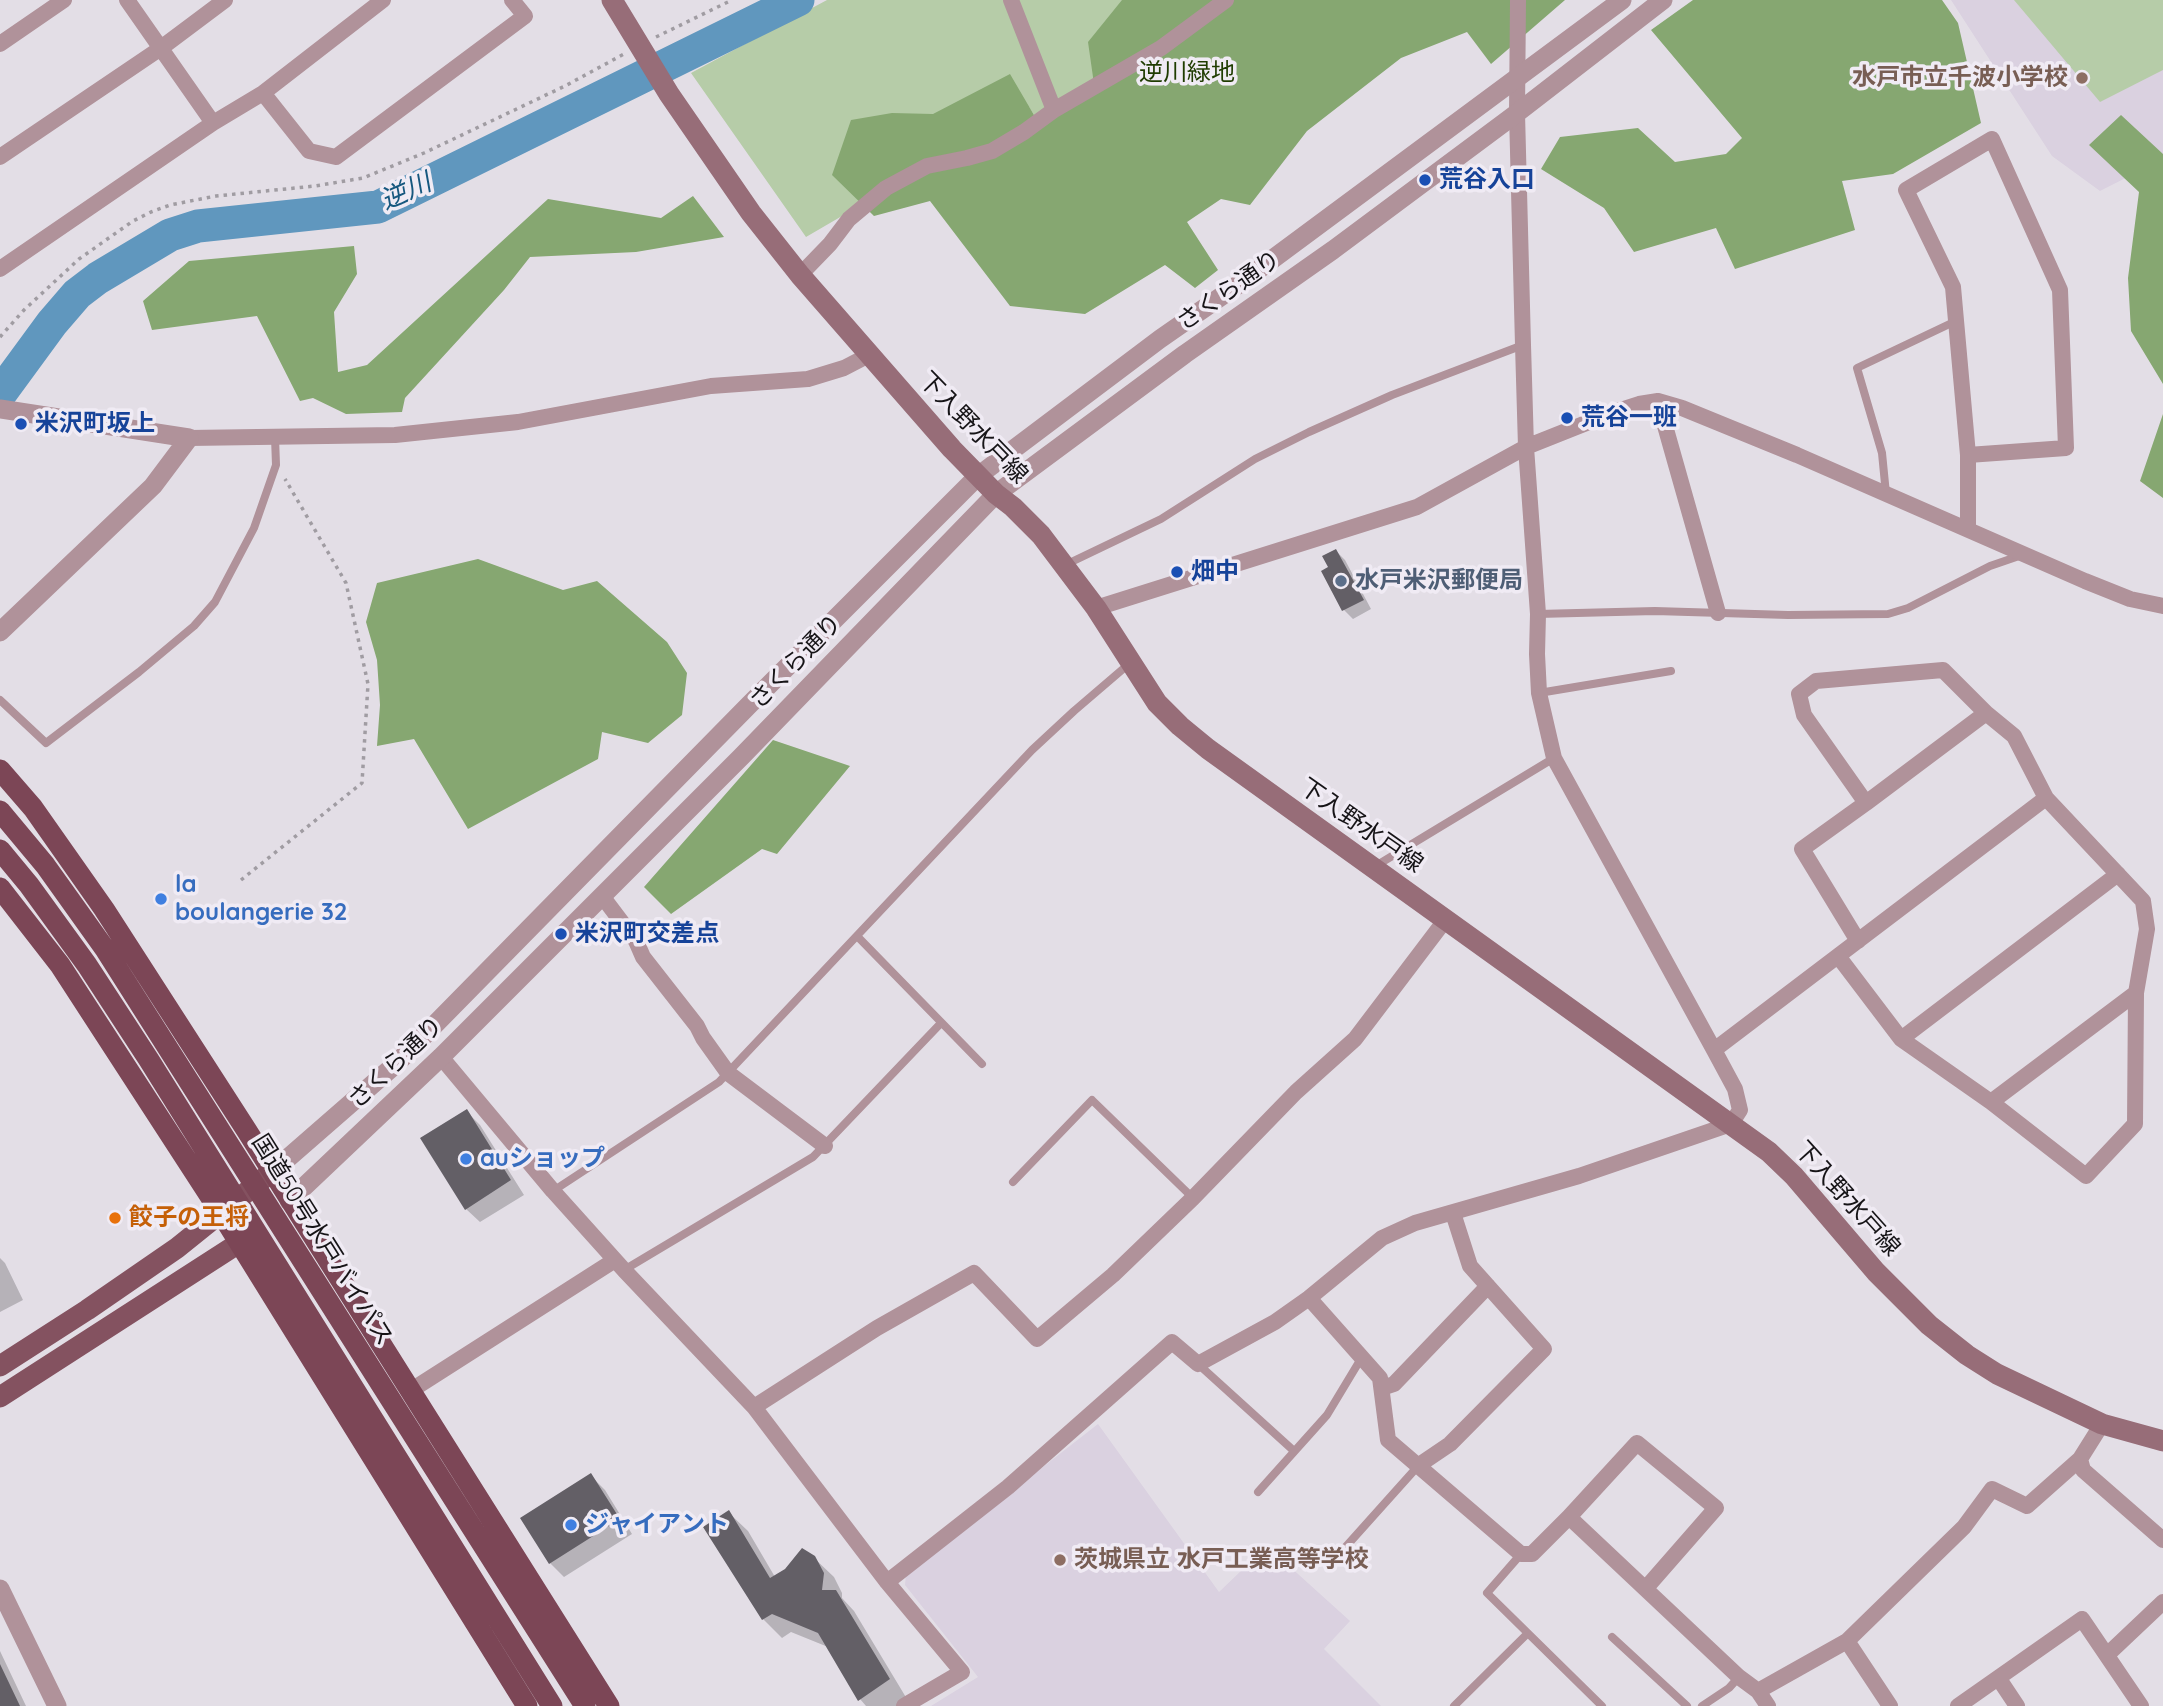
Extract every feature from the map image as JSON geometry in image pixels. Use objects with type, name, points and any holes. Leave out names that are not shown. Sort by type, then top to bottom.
[{"type":"highway","points":[[0,770],[33,808],[104,909],[609,1706]]},
{"type":"highway","name":"国道50号水戸バイパス","points":[[0,811],[45,865],[113,960],[585,1706]]},
{"type":"highway","points":[[0,850],[87,965],[149,1060],[552,1706]]},
{"type":"highway","points":[[0,888],[60,965],[221,1213],[527,1706]]},
{"type":"main road","points":[[612,0],[640,47]]},
{"type":"main road","name":"下入野水戸線","points":[[640,47],[751,213],[800,275],[978,476],[1022,514],[1065,565],[1157,703],[1180,726],[1208,749],[1769,1152],[1794,1176],[1876,1272],[1957,1348],[1997,1374],[2102,1424],[2163,1441]]},
{"type":"main road","name":"さくら通り","points":[[0,1366],[177,1248],[272,1172]]},
{"type":"main road","name":"さくら通り","points":[[0,1397],[239,1243],[289,1201]]},
{"type":"street","points":[[0,44],[64,0]]},
{"type":"street","points":[[127,0],[213,123]]},
{"type":"street","points":[[0,157],[161,48],[225,0]]},
{"type":"street","points":[[0,269],[213,123],[263,93],[383,0]]},
{"type":"street","points":[[263,93],[309,151],[336,157],[525,16],[512,0]]},
{"type":"street","points":[[1011,0],[1054,110]]},
{"type":"street","points":[[800,275],[830,244],[849,219],[886,188],[927,166],[992,150],[1024,132],[1054,110],[1161,48],[1226,0]]},
{"type":"street","points":[[887,1582],[1007,1487],[1172,1342],[1198,1364],[1275,1322],[1309,1298],[1382,1238],[1415,1223],[1579,1176],[1731,1124],[1740,1110],[1735,1089],[1554,758],[1539,693],[1536,654],[1538,614],[1523,345],[1517,113],[1518,0]]},
{"type":"street","name":"さくら通り","points":[[272,1172],[397,1063],[740,713],[978,476],[1622,0]]},
{"type":"street","name":"さくら通り","points":[[289,1201],[440,1058],[751,748],[996,494],[1185,354],[1333,250],[1663,0]]},
{"type":"street","points":[[1968,455],[2066,448],[2060,290],[1992,139],[1906,190],[1953,287],[1968,455],[1968,529]]},
{"type":"street","points":[[0,409],[190,438],[395,435],[517,422],[711,386],[807,379],[844,368],[869,355]]},
{"type":"street","points":[[1658,401],[1718,613]]},
{"type":"street","points":[[1096,608],[1416,507],[1527,447],[1614,412],[1658,401],[1682,408],[1797,455],[2130,599],[2163,606]]},
{"type":"street","points":[[0,632],[153,486],[190,438]]},
{"type":"street","points":[[1838,956],[1901,1039],[1991,1102],[2086,1176],[2135,1124],[2136,993],[2147,929],[2143,901],[2046,798],[2014,736],[1986,713],[1943,670],[1816,681],[1799,694],[1804,715],[1866,803]]},
{"type":"street","points":[[1858,941],[1802,849],[1986,713]]},
{"type":"street","points":[[1714,1050],[2046,798]]},
{"type":"street","points":[[1901,1039],[2118,874]]},
{"type":"street","points":[[602,896],[728,1073],[825,1146]]},
{"type":"street","points":[[754,1407],[877,1328],[974,1273],[1037,1339],[1113,1275],[1193,1198],[1296,1091],[1355,1039],[1446,919]]},
{"type":"street","points":[[1991,1102],[2136,993]]},
{"type":"street","points":[[440,1058],[619,1265],[754,1407],[887,1582],[961,1671],[904,1706]]},
{"type":"street","points":[[1419,1465],[1450,1444],[1544,1349],[1469,1266],[1453,1213]]},
{"type":"street","points":[[410,1391],[619,1265]]},
{"type":"street","points":[[1382,1388],[1394,1384],[1488,1286]]},
{"type":"street","points":[[1309,1298],[1380,1378],[1388,1440],[1521,1554],[1532,1554],[1637,1443],[1716,1508],[1646,1588]]},
{"type":"street","points":[[1758,1691],[1847,1641],[1964,1527],[1992,1489],[2027,1506],[2080,1459],[2102,1424]]},
{"type":"street","points":[[2080,1459],[2083,1470],[2163,1541]]},
{"type":"street","points":[[1569,1517],[1758,1691],[1768,1706]]},
{"type":"street","points":[[0,1589],[57,1706]]},
{"type":"street","points":[[2107,1656],[2163,1602]]},
{"type":"street","points":[[1958,1706],[2082,1619],[2141,1706]]},
{"type":"street","points":[[1847,1641],[1890,1706]]},
{"type":"street","points":[[1999,1679],[2017,1706]]},
{"type":"lane","points":[[1886,494],[1881,453],[1857,368],[1958,320]]},
{"type":"lane","points":[[1065,565],[1161,519],[1255,459],[1310,432],[1392,395],[1523,345]]},
{"type":"lane","points":[[0,700],[46,743],[194,626],[215,603],[254,528],[276,465],[275,437]]},
{"type":"lane","points":[[1538,614],[1656,611],[1788,615],[1888,614],[1908,608],[1990,566],[2024,554]]},
{"type":"lane","points":[[553,1191],[719,1082],[1032,750],[1130,663]]},
{"type":"lane","points":[[1539,693],[1671,671]]},
{"type":"lane","points":[[1373,868],[1554,758]]},
{"type":"lane","points":[[857,936],[982,1064]]},
{"type":"lane","points":[[619,1265],[813,1157],[941,1023]]},
{"type":"lane","points":[[1013,1182],[1092,1100],[1193,1198]]},
{"type":"lane","points":[[1258,1492],[1327,1415],[1362,1357]]},
{"type":"lane","points":[[1198,1364],[1294,1451]]},
{"type":"lane","points":[[1333,1560],[1419,1465]]},
{"type":"lane","points":[[1521,1554],[1487,1593],[1602,1706]]},
{"type":"lane","points":[[1454,1706],[1527,1634]]},
{"type":"lane","points":[[1612,1637],[1687,1706]]},
{"type":"lane","points":[[1702,1706],[1740,1677]]},
{"type":"path","points":[[0,337],[24,310],[79,259],[133,220],[170,205],[216,196],[315,186],[363,178],[424,153],[565,86],[732,0]]},
{"type":"path","points":[[242,880],[362,783],[368,684],[345,583],[276,465]]},
{"type":"shaded area","name":"水戸市立千波小学校","points":[[1951,0],[2163,0],[2163,159],[2100,191],[2052,156]]},
{"type":"shaded area","name":"茨城県立 水戸工業高等学校","points":[[1098,1424],[1219,1592],[1267,1546],[1350,1621],[1324,1649],[1381,1706],[931,1706],[978,1677],[905,1585],[906,1574]]},
{"type":"green space","name":"逆川緑地","points":[[827,0],[1425,0],[1034,115],[1029,107],[806,237],[691,73]]},
{"type":"green space","points":[[1122,0],[1565,0],[1491,64],[1467,32],[1401,58],[1307,131],[1250,205],[1221,199],[1187,222],[1218,270],[1195,288],[1165,265],[1085,314],[1010,306],[930,201],[874,216],[832,175],[851,120],[892,113],[933,114],[1010,74],[1034,115],[1094,84],[1088,42]]},
{"type":"green space","points":[[1693,0],[1942,0],[1958,23],[1981,123],[1893,174],[1842,181],[1855,230],[1735,269],[1716,228],[1634,252],[1604,208],[1541,169],[1560,137],[1638,128],[1675,162],[1726,154],[1742,138],[1651,30]]},
{"type":"green space","points":[[2014,0],[2163,0],[2163,70],[2100,102]]},
{"type":"green space","points":[[2121,115],[2163,154],[2163,384],[2131,331],[2128,278],[2139,192],[2089,145]]},
{"type":"green space","points":[[693,196],[724,237],[636,252],[530,257],[504,290],[405,398],[402,412],[346,414],[313,398],[300,401],[257,316],[152,330],[143,301],[189,261],[354,246],[357,274],[334,312],[338,372],[367,365],[548,199],[661,218]]},
{"type":"green space","points":[[2163,414],[2163,498],[2140,481]]},
{"type":"green space","points":[[478,559],[563,590],[597,581],[667,642],[687,673],[682,715],[648,743],[602,732],[598,759],[468,829],[414,739],[377,746],[380,705],[377,660],[366,622],[377,583]]},
{"type":"green space","points":[[773,740],[850,766],[777,854],[762,849],[671,914],[644,887]]},
{"type":"building","points":[[1336,549],[1364,600],[1342,611],[1321,571],[1328,567],[1322,556]]},
{"type":"building","name":"auショップ","points":[[467,1109],[511,1180],[465,1210],[420,1138]]},
{"type":"building","points":[[591,1473],[620,1519],[549,1564],[520,1518]]},
{"type":"building","points":[[729,1510],[770,1578],[785,1569],[802,1548],[815,1556],[824,1573],[822,1590],[836,1590],[890,1679],[858,1701],[818,1633],[772,1614],[762,1620],[703,1527]]},
{"type":"building","points":[[0,1664],[20,1706],[0,1706]]},
{"type":"waterway","name":"逆川","points":[[0,394],[52,323],[77,294],[98,278],[170,235],[198,226],[378,207],[798,0]]},
{"type":"place","name":"水戸市立千波小学校","points":[[2082,78]]},
{"type":"place","name":"荒谷入口","points":[[1425,180]]},
{"type":"place","name":"荒谷一班","points":[[1567,418]]},
{"type":"place","name":"米沢町坂上","points":[[21,424]]},
{"type":"place","name":"畑中","points":[[1177,572]]},
{"type":"place","name":"水戸米沢郵便局","points":[[1341,581]]},
{"type":"place","name":"la boulangerie 32","points":[[161,899]]},
{"type":"place","name":"米沢町交差点","points":[[561,934]]},
{"type":"place","name":"auショップ","points":[[466,1159]]},
{"type":"place","name":"餃子の王将","points":[[115,1218]]},
{"type":"place","name":"ジャイアント","points":[[571,1525]]},
{"type":"place","name":"茨城県立 水戸工業高等学校","points":[[1060,1560]]}]
